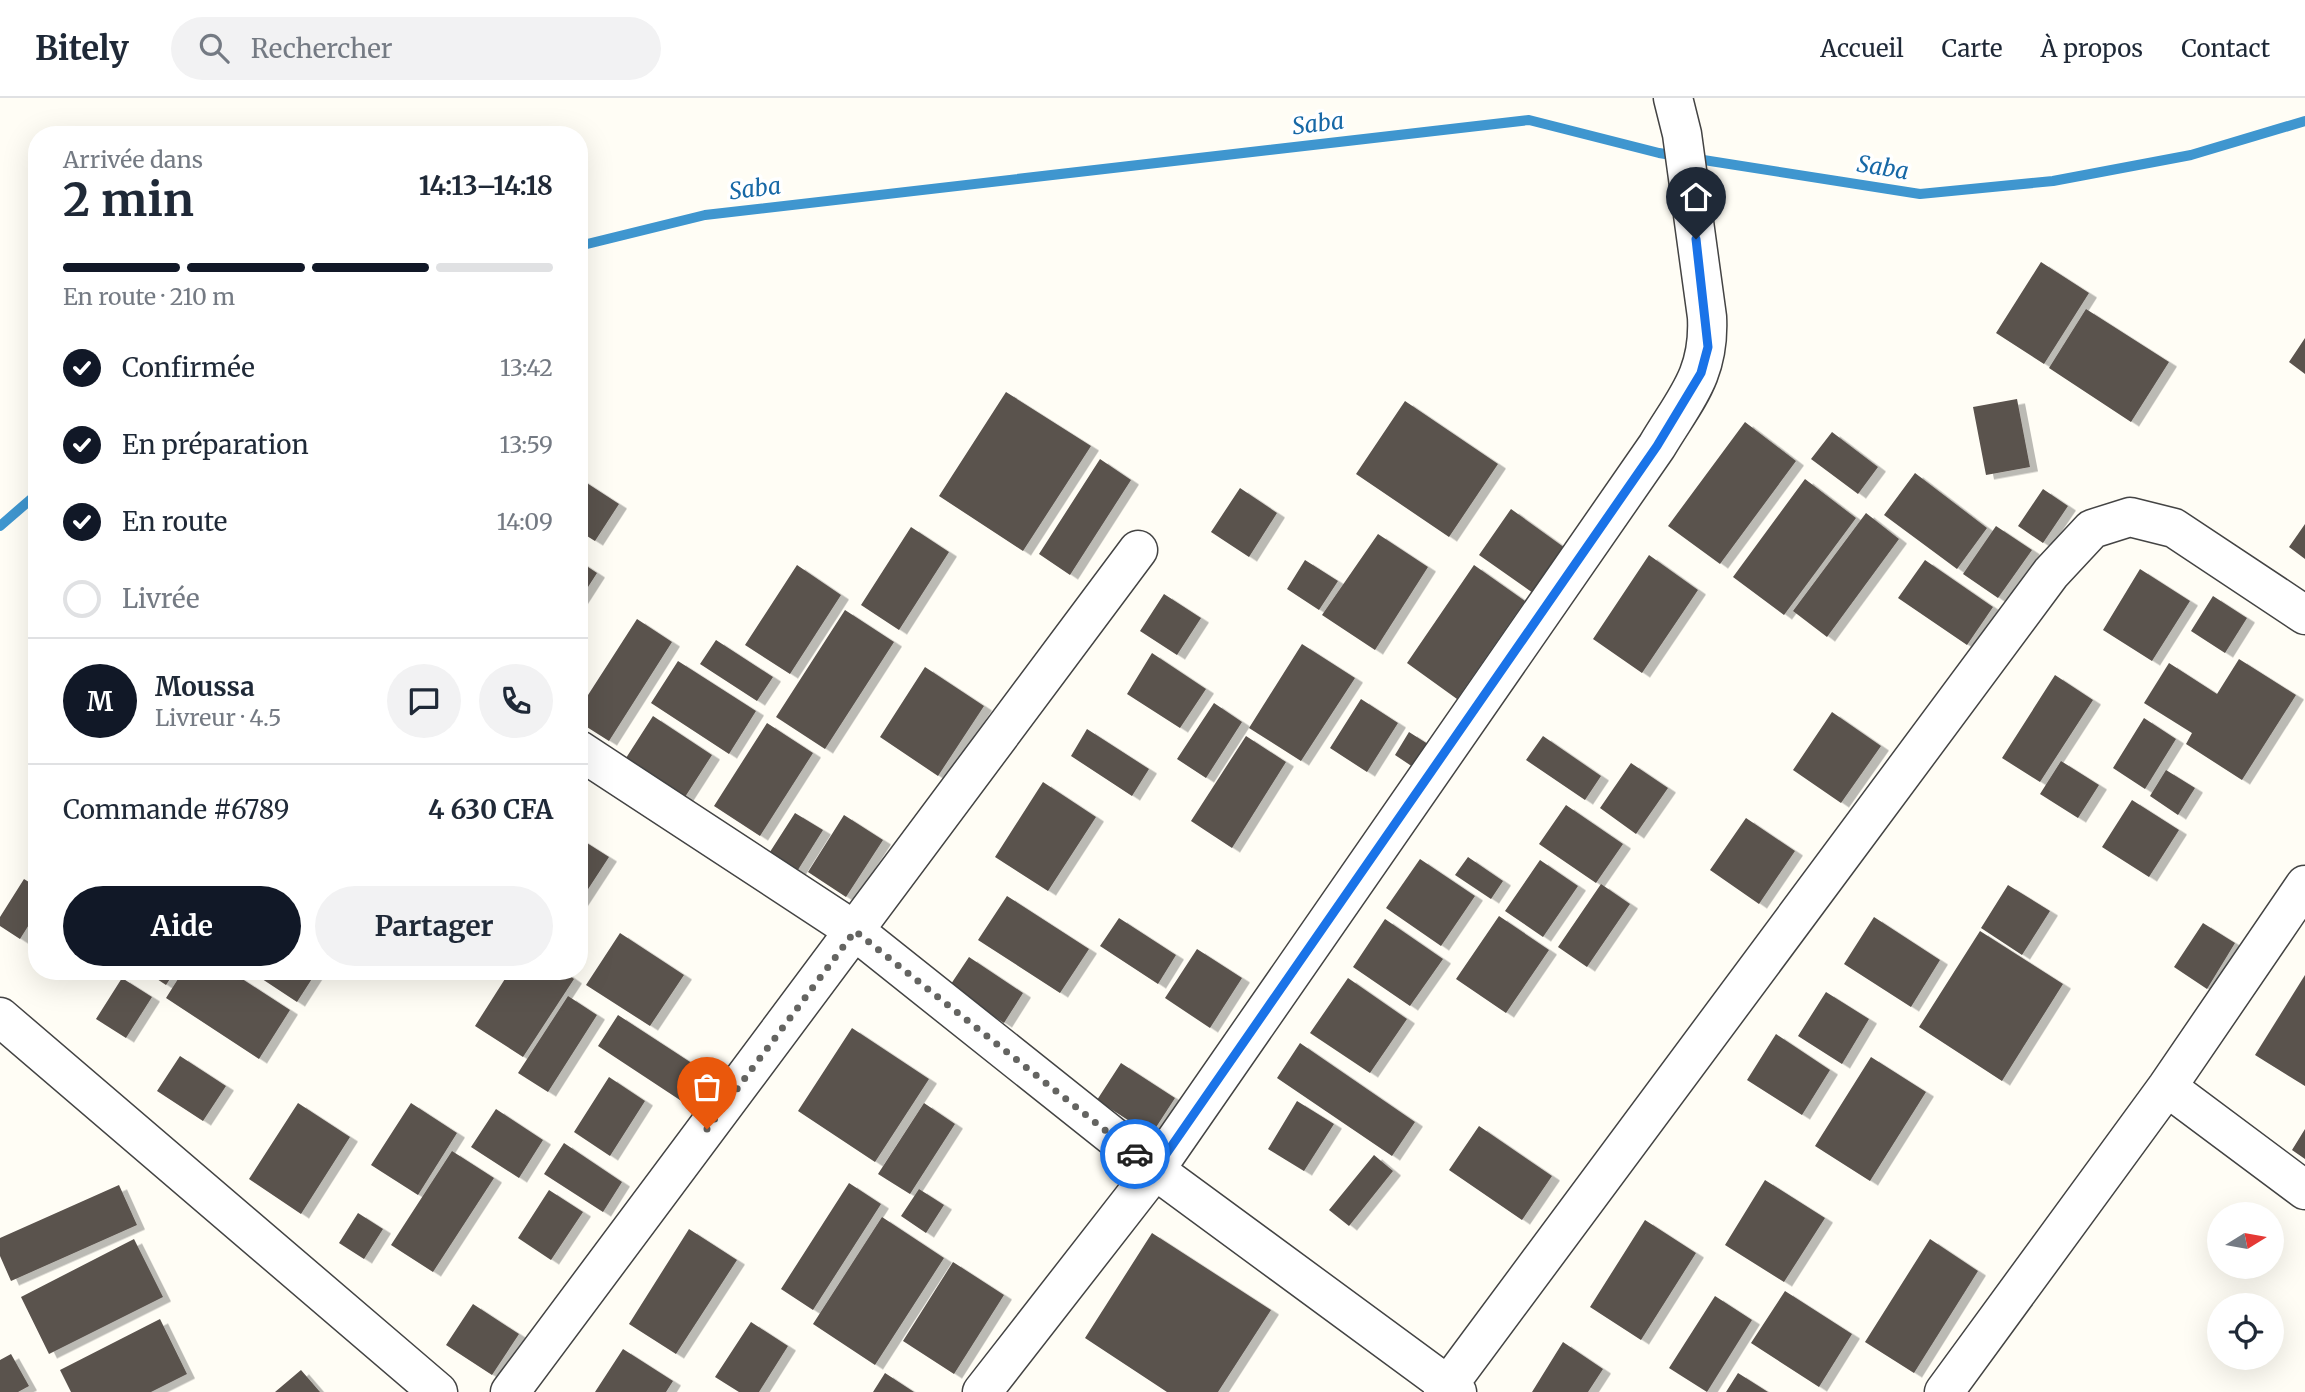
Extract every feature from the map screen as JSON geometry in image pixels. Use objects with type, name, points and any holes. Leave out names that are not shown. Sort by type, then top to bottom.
[{"type":"street","points":[[982,1392],[1155,1170],[1649,457],[1701,373],[1708,347],[1707,317],[1682,134],[1673,98]]},
{"type":"street","points":[[588,756],[855,931],[1155,1170],[1450,1390],[2051,573],[2092,529],[2130,517],[2174,528],[2305,615]]},
{"type":"street","points":[[510,1392],[1138,550]]},
{"type":"street","points":[[1944,1392],[2167,1087],[2305,885]]},
{"type":"street","points":[[0,1017],[438,1392]]},
{"type":"street","points":[[2167,1087],[2305,1190]]},
{"type":"building","points":[[2041,262],[2089,293],[2044,364],[1996,333]]},
{"type":"building","points":[[2086,309],[2169,362],[2131,422],[2049,368]]},
{"type":"building","points":[[2305,338],[2305,374],[2289,362]]},
{"type":"building","points":[[1006,392],[1091,446],[1023,551],[939,496]]},
{"type":"building","points":[[2017,399],[2030,467],[1986,475],[1973,407]]},
{"type":"building","points":[[1405,401],[1498,464],[1449,537],[1356,474]]},
{"type":"building","points":[[1745,422],[1796,461],[1720,564],[1668,526]]},
{"type":"building","points":[[1832,432],[1878,467],[1858,494],[1811,459]]},
{"type":"building","points":[[1100,459],[1131,480],[1070,575],[1039,554]]},
{"type":"building","points":[[1915,473],[1987,528],[1957,569],[1884,515]]},
{"type":"building","points":[[1805,479],[1856,518],[1784,615],[1733,577]]},
{"type":"building","points":[[588,484],[619,504],[595,541],[588,537]]},
{"type":"building","points":[[1240,488],[1277,513],[1249,557],[1211,532]]},
{"type":"building","points":[[2043,489],[2068,506],[2043,543],[2018,526]]},
{"type":"building","points":[[1511,509],[1565,548],[1533,593],[1479,555]]},
{"type":"building","points":[[1866,513],[1899,539],[1827,637],[1793,611]]},
{"type":"building","points":[[2305,524],[2305,559],[2289,547]]},
{"type":"building","points":[[1996,526],[2032,550],[1998,598],[1963,574]]},
{"type":"building","points":[[911,527],[949,552],[899,630],[861,605]]},
{"type":"building","points":[[1378,534],[1428,567],[1375,650],[1322,615]]},
{"type":"building","points":[[1649,555],[1698,590],[1642,673],[1593,639]]},
{"type":"building","points":[[1305,560],[1338,581],[1319,610],[1287,589]]},
{"type":"building","points":[[1925,560],[1993,607],[1967,645],[1898,598]]},
{"type":"building","points":[[797,565],[841,595],[790,674],[745,645]]},
{"type":"building","points":[[1474,565],[1525,601],[1457,699],[1407,663]]},
{"type":"building","points":[[588,567],[597,573],[588,587]]},
{"type":"building","points":[[2140,569],[2190,601],[2152,661],[2103,630]]},
{"type":"building","points":[[1164,594],[1201,618],[1177,655],[1140,631]]},
{"type":"building","points":[[2213,596],[2247,618],[2225,653],[2191,631]]},
{"type":"building","points":[[845,610],[894,642],[825,749],[776,717]]},
{"type":"building","points":[[637,619],[672,642],[609,741],[588,728],[588,695]]},
{"type":"building","points":[[716,640],[773,677],[757,701],[700,664]]},
{"type":"building","points":[[1302,644],[1355,678],[1301,761],[1249,728]]},
{"type":"building","points":[[1152,653],[1206,689],[1180,728],[1127,694]]},
{"type":"building","points":[[2239,659],[2296,695],[2242,780],[2186,744],[2192,733],[2144,703],[2169,663],[2217,694]]},
{"type":"building","points":[[678,661],[756,711],[729,754],[651,703]]},
{"type":"building","points":[[925,667],[984,706],[938,776],[880,737]]},
{"type":"building","points":[[2055,675],[2093,700],[2040,782],[2002,758]]},
{"type":"building","points":[[1361,699],[1398,723],[1367,772],[1330,748]]},
{"type":"building","points":[[1214,703],[1242,722],[1206,778],[1177,759]]},
{"type":"building","points":[[1832,712],[1881,746],[1841,803],[1793,770]]},
{"type":"building","points":[[653,716],[712,755],[685,797],[626,758]]},
{"type":"building","points":[[2144,718],[2176,739],[2145,789],[2113,768]]},
{"type":"building","points":[[767,723],[813,753],[760,836],[714,806]]},
{"type":"building","points":[[1087,729],[1149,769],[1132,796],[1071,756]]},
{"type":"building","points":[[1409,732],[1431,746],[1416,769],[1395,755]]},
{"type":"building","points":[[1246,736],[1286,762],[1232,848],[1191,821]]},
{"type":"building","points":[[1543,736],[1601,776],[1585,800],[1526,760]]},
{"type":"building","points":[[2061,761],[2099,785],[2078,818],[2040,794]]},
{"type":"building","points":[[1631,763],[1668,788],[1636,834],[1600,808]]},
{"type":"building","points":[[2166,770],[2195,788],[2178,815],[2150,796]]},
{"type":"building","points":[[1043,782],[1096,817],[1048,891],[995,857]]},
{"type":"building","points":[[2132,800],[2179,830],[2149,877],[2102,847]]},
{"type":"building","points":[[1566,805],[1623,844],[1596,883],[1539,844]]},
{"type":"building","points":[[795,813],[823,830],[796,873],[768,855]]},
{"type":"building","points":[[844,815],[883,840],[846,897],[808,872]]},
{"type":"building","points":[[1746,818],[1795,851],[1759,904],[1710,870]]},
{"type":"building","points":[[588,844],[609,857],[588,889]]},
{"type":"building","points":[[1468,857],[1503,881],[1491,899],[1455,875]]},
{"type":"building","points":[[1420,859],[1475,896],[1441,946],[1386,908]]},
{"type":"building","points":[[1540,860],[1578,886],[1543,937],[1505,911]]},
{"type":"building","points":[[24,879],[28,881],[28,926],[20,939],[0,926],[0,917]]},
{"type":"building","points":[[1601,884],[1630,904],[1587,967],[1558,947]]},
{"type":"building","points":[[2008,885],[2050,911],[2022,955],[1981,928]]},
{"type":"building","points":[[1007,896],[1089,949],[1060,993],[978,940]]},
{"type":"building","points":[[1499,916],[1549,950],[1506,1013],[1456,979]]},
{"type":"building","points":[[1874,917],[1940,960],[1911,1007],[1844,964]]},
{"type":"building","points":[[1119,918],[1176,955],[1158,984],[1100,946]]},
{"type":"building","points":[[1385,919],[1443,959],[1410,1006],[1353,967]]},
{"type":"building","points":[[2203,923],[2235,943],[2207,989],[2174,967]]},
{"type":"building","points":[[1980,931],[2063,984],[2002,1081],[1919,1027]]},
{"type":"building","points":[[620,933],[684,975],[650,1026],[586,985]]},
{"type":"building","points":[[1197,949],[1242,978],[1210,1028],[1165,998]]},
{"type":"building","points":[[969,957],[1023,993],[1004,1023],[949,987]]},
{"type":"building","points":[[2305,975],[2305,1086],[2255,1055]]},
{"type":"building","points":[[1348,978],[1407,1019],[1370,1073],[1310,1033]]},
{"type":"building","points":[[121,980],[125,980],[152,997],[126,1038],[96,1019]]},
{"type":"building","points":[[177,980],[244,980],[290,1010],[259,1059],[166,998]]},
{"type":"building","points":[[264,980],[311,980],[297,1002]]},
{"type":"building","points":[[504,980],[573,980],[523,1057],[475,1026]]},
{"type":"building","points":[[1826,992],[1869,1019],[1842,1064],[1798,1036]]},
{"type":"building","points":[[568,996],[597,1015],[548,1092],[518,1073]]},
{"type":"building","points":[[618,1015],[710,1075],[689,1106],[598,1046]]},
{"type":"building","points":[[852,1028],[929,1079],[875,1162],[798,1111]]},
{"type":"building","points":[[1776,1034],[1830,1070],[1802,1115],[1747,1080]]},
{"type":"building","points":[[1300,1043],[1415,1122],[1392,1156],[1277,1078]]},
{"type":"building","points":[[180,1056],[226,1086],[203,1121],[157,1091]]},
{"type":"building","points":[[1871,1057],[1926,1092],[1870,1181],[1815,1146]]},
{"type":"building","points":[[1121,1063],[1175,1098],[1151,1135],[1097,1100]]},
{"type":"building","points":[[609,1077],[645,1101],[610,1156],[574,1132]]},
{"type":"building","points":[[1297,1101],[1334,1124],[1304,1171],[1268,1149]]},
{"type":"building","points":[[298,1103],[350,1137],[301,1214],[249,1179]]},
{"type":"building","points":[[411,1103],[457,1133],[418,1195],[371,1165]]},
{"type":"building","points":[[924,1103],[955,1124],[910,1194],[878,1174]]},
{"type":"building","points":[[496,1109],[543,1140],[519,1178],[471,1147]]},
{"type":"building","points":[[1479,1126],[1552,1176],[1522,1220],[1449,1170]]},
{"type":"building","points":[[2305,1129],[2305,1159],[2292,1150]]},
{"type":"building","points":[[564,1143],[622,1182],[603,1212],[544,1174]]},
{"type":"building","points":[[452,1151],[494,1178],[433,1272],[391,1245]]},
{"type":"building","points":[[1374,1155],[1393,1171],[1349,1226],[1329,1210]]},
{"type":"building","points":[[1765,1180],[1825,1218],[1784,1282],[1725,1245]]},
{"type":"building","points":[[849,1183],[881,1204],[813,1310],[781,1289]]},
{"type":"building","points":[[119,1185],[137,1225],[11,1281],[0,1256],[0,1238]]},
{"type":"building","points":[[919,1189],[944,1205],[926,1233],[901,1216]]},
{"type":"building","points":[[549,1190],[583,1212],[551,1260],[518,1238]]},
{"type":"building","points":[[358,1213],[383,1229],[364,1259],[339,1243]]},
{"type":"building","points":[[882,1217],[944,1258],[875,1365],[813,1324]]},
{"type":"building","points":[[1645,1220],[1696,1253],[1641,1340],[1590,1307]]},
{"type":"building","points":[[689,1229],[737,1260],[676,1354],[629,1324]]},
{"type":"building","points":[[1152,1233],[1271,1310],[1218,1392],[1167,1392],[1085,1338]]},
{"type":"building","points":[[134,1239],[163,1297],[49,1354],[21,1297]]},
{"type":"building","points":[[1930,1239],[1978,1271],[1914,1373],[1865,1342]]},
{"type":"building","points":[[953,1262],[1004,1295],[954,1374],[903,1341]]},
{"type":"building","points":[[1785,1291],[1852,1334],[1819,1387],[1751,1343]]},
{"type":"building","points":[[1715,1296],[1752,1320],[1707,1392],[1669,1368]]},
{"type":"building","points":[[473,1304],[519,1334],[492,1375],[446,1345]]},
{"type":"building","points":[[160,1319],[187,1374],[151,1392],[71,1392],[60,1370]]},
{"type":"building","points":[[751,1322],[788,1346],[759,1392],[739,1392],[715,1377]]},
{"type":"building","points":[[1563,1342],[1603,1369],[1588,1392],[1532,1392]]},
{"type":"building","points":[[623,1349],[673,1381],[666,1392],[595,1392]]},
{"type":"building","points":[[11,1354],[29,1386],[18,1392],[0,1392],[0,1360]]},
{"type":"building","points":[[301,1370],[320,1392],[275,1392]]},
{"type":"building","points":[[885,1373],[914,1392],[873,1392]]},
{"type":"building","points":[[1738,1373],[1768,1392],[1726,1392]]},
{"type":"waterway","name":"Saba","points":[[588,244],[705,215],[1529,120],[1659,153],[1920,194],[2053,181],[2191,155],[2305,121]]},
{"type":"waterway","name":"Saba","points":[[0,526],[28,502]]},
{"type":"way so far","points":[[707,1129],[855,931],[1135,1154]]},
{"type":"route","points":[[1135,1154],[1155,1170],[1657,446],[1701,373],[1708,347],[1707,317],[1696,239]]}]
